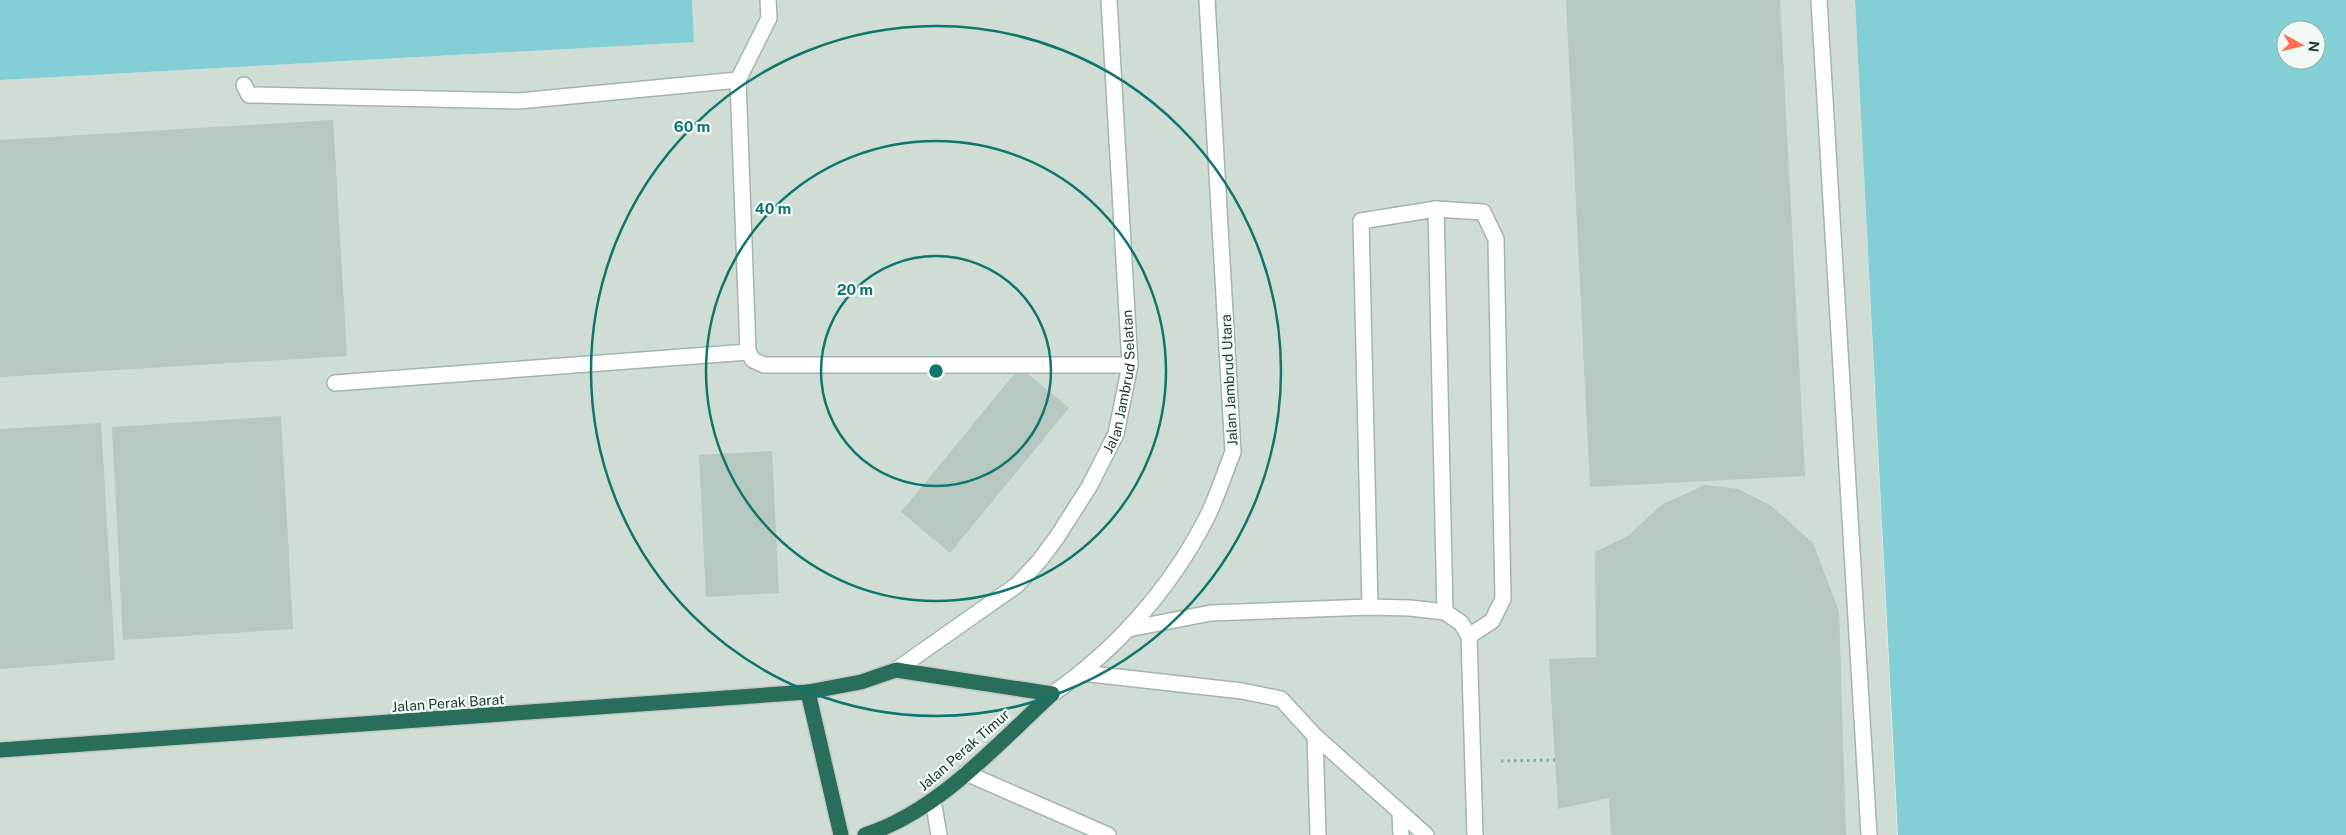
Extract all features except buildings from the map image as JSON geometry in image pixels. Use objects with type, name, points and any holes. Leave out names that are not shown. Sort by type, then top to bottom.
[{"type":"highway","name":"Jalan Perak Barat","points":[[0,750],[808,692],[860,682],[896,670]]},
{"type":"highway","points":[[896,670],[1052,694]]},
{"type":"highway","points":[[808,692],[841,835]]},
{"type":"highway","name":"Jalan Perak Timur","points":[[865,835],[886,828],[933,800],[966,773],[1052,694]]},
{"type":"lane","points":[[768,0],[769,18],[738,80],[748,352],[753,360],[764,365],[1130,365]]},
{"type":"lane","name":"Jalan Jambrud Selatan","points":[[896,670],[1017,585],[1040,560],[1089,487],[1116,434],[1130,365],[1109,0]]},
{"type":"lane","name":"Jalan Jambrud Utara","points":[[1052,694],[1082,674],[1128,628],[1164,586],[1206,519],[1233,452],[1207,0]]},
{"type":"lane","points":[[1819,0],[1868,835]]},
{"type":"lane","points":[[244,85],[249,94],[519,101],[738,80]]},
{"type":"lane","points":[[1370,607],[1360,221],[1436,209],[1484,212],[1496,239],[1503,599],[1492,621],[1469,636]]},
{"type":"lane","points":[[1436,209],[1445,612]]},
{"type":"lane","points":[[335,382],[748,352]]},
{"type":"lane","points":[[1128,628],[1211,613],[1370,607],[1445,612],[1461,623],[1469,636],[1475,835]]},
{"type":"lane","points":[[1082,674],[1242,691],[1281,699],[1315,736],[1426,835]]},
{"type":"lane","points":[[1315,736],[1318,835]]},
{"type":"lane","points":[[966,773],[1108,835]]},
{"type":"lane","points":[[933,800],[939,835]]},
{"type":"lane","points":[[1400,812],[1401,835]]},
{"type":"path","points":[[1472,762],[1556,760]]},
{"type":"shaded area","points":[[692,0],[1855,0],[1897,835],[0,835],[0,80],[694,42]]},
{"type":"water","points":[[0,0],[692,0],[694,42],[0,80]]},
{"type":"water","points":[[1855,0],[2346,0],[2346,835],[1898,835]]}]
